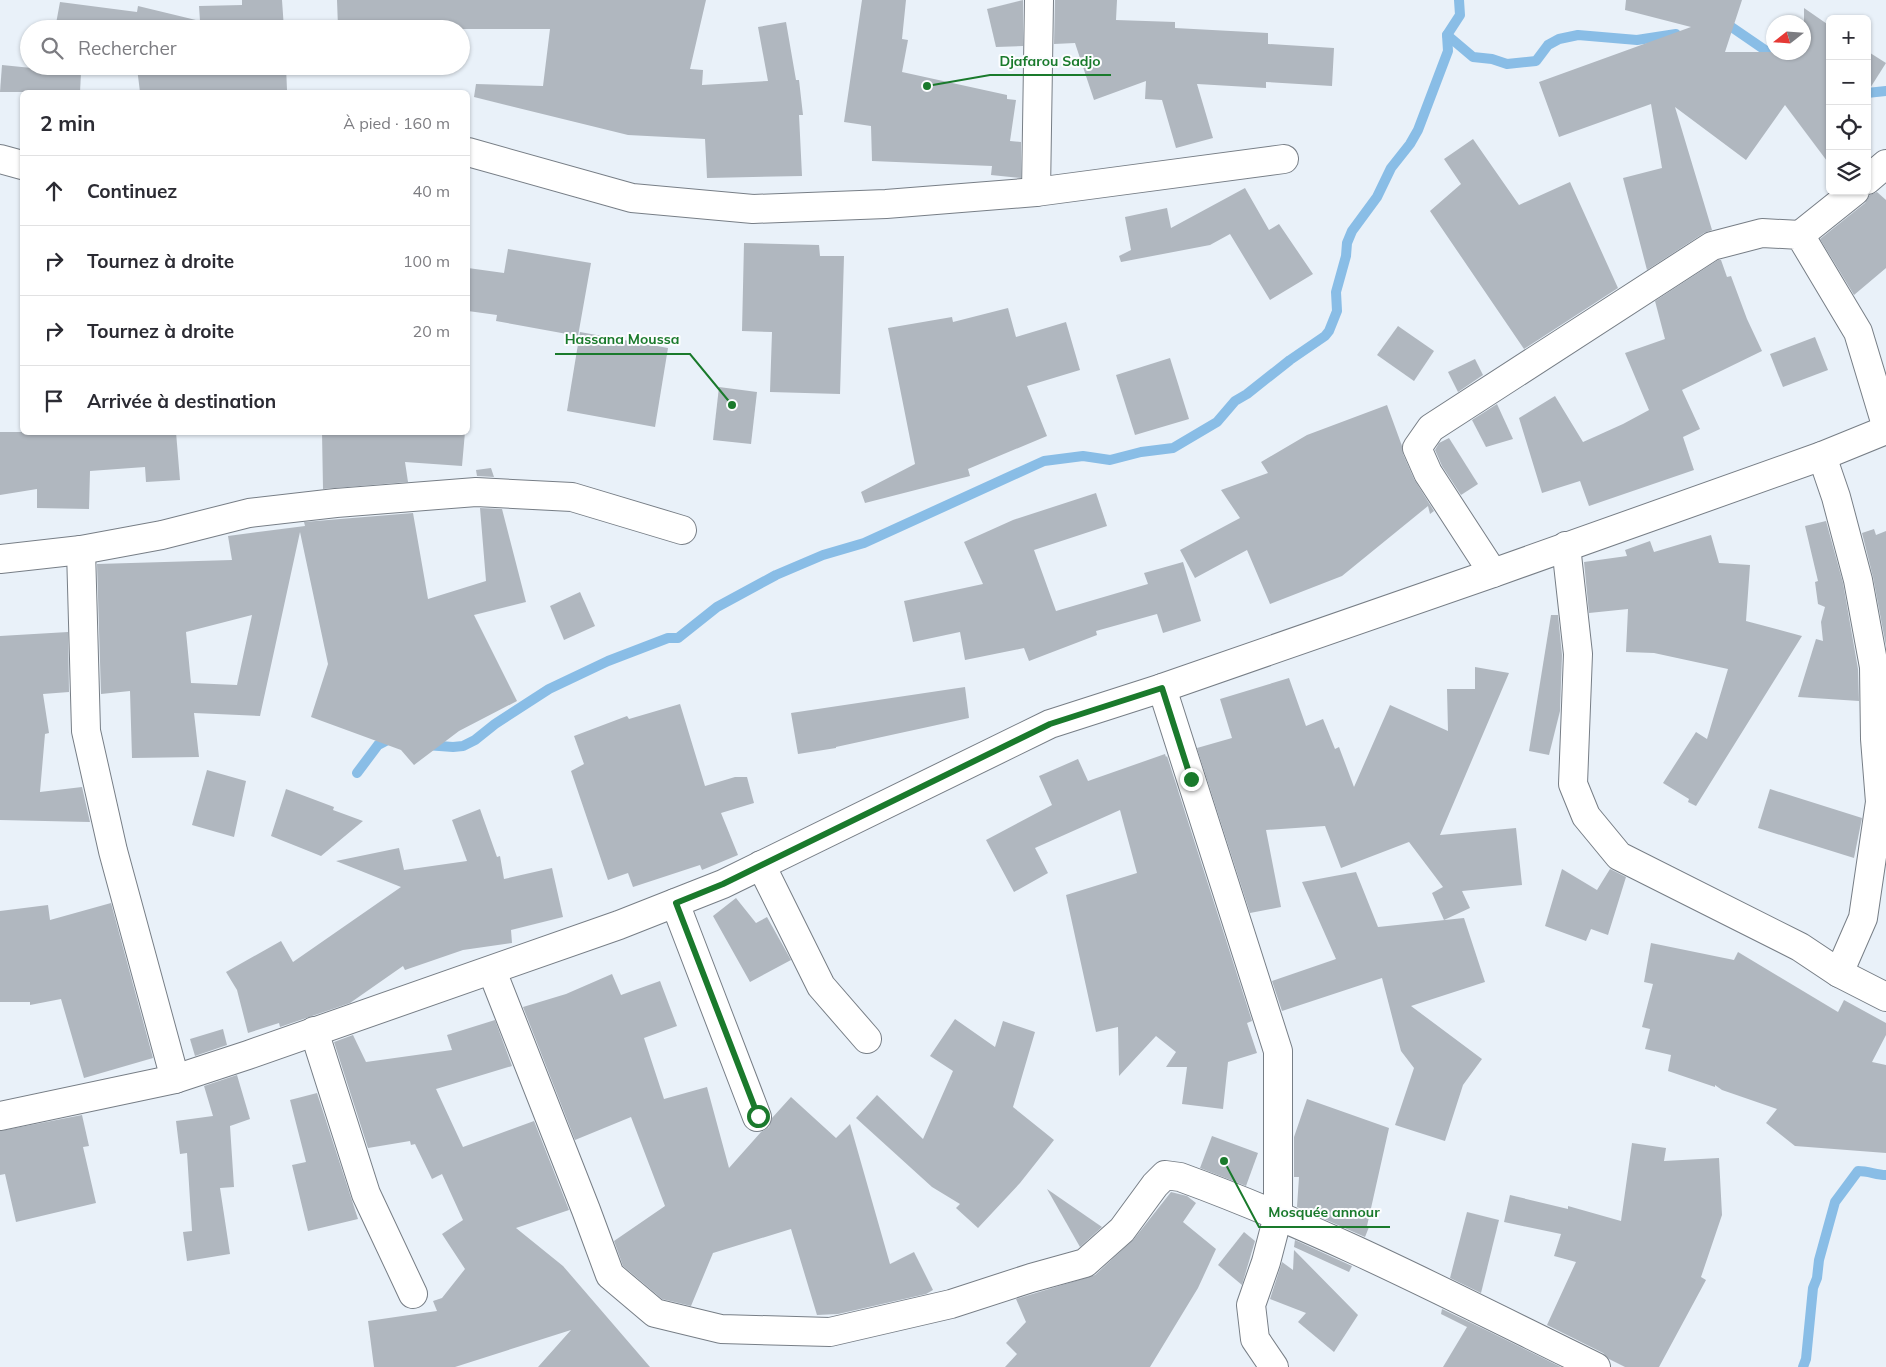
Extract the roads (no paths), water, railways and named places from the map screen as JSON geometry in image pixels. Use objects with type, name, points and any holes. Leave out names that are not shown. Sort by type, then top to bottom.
[{"type":"street","points":[[1036,192],[1039,0]]},
{"type":"street","points":[[470,153],[632,198],[753,210],[886,204],[1036,192],[1284,160]]},
{"type":"street","points":[[0,159],[20,164]]},
{"type":"street","points":[[1871,177],[1886,164]]},
{"type":"street","points":[[1493,573],[1428,473],[1417,448],[1431,428],[1712,246],[1762,233],[1800,235],[1850,195]]},
{"type":"street","points":[[1800,235],[1858,332],[1886,425]]},
{"type":"street","points":[[0,1116],[175,1079],[492,971],[619,925],[723,884],[1050,724],[1162,688],[1493,573],[1822,456],[1886,430]]},
{"type":"street","points":[[1822,456],[1836,497],[1858,580],[1874,667],[1875,739],[1880,802],[1863,918],[1839,973]]},
{"type":"street","points":[[0,559],[81,550],[162,535],[249,513],[336,503],[476,492],[572,497],[682,530]]},
{"type":"street","points":[[1566,546],[1578,654],[1573,784],[1586,816],[1620,856],[1800,947],[1839,973],[1886,997]]},
{"type":"street","points":[[81,550],[86,731],[113,851],[175,1079]]},
{"type":"street","points":[[1162,688],[1278,1050],[1278,1216],[1266,1262],[1251,1305],[1255,1339],[1274,1367]]},
{"type":"street","points":[[762,865],[820,986],[868,1039]]},
{"type":"street","points":[[676,903],[758,1116]]},
{"type":"street","points":[[492,971],[610,1275],[655,1313],[721,1329],[830,1332],[951,1304],[1031,1278],[1085,1264],[1122,1230],[1155,1185],[1165,1175],[1180,1177],[1278,1216],[1425,1283],[1596,1367]]},
{"type":"street","points":[[314,1032],[366,1194],[413,1294]]},
{"type":"waterway","points":[[426,745],[463,746],[475,740],[495,724],[549,689],[608,661],[668,638],[678,638],[717,607],[776,575],[823,555],[864,543],[1044,461],[1083,456],[1110,460],[1141,452],[1173,448],[1217,422],[1235,401],[1325,336],[1329,331],[1337,311],[1336,292],[1346,256],[1347,243],[1352,231],[1377,197],[1391,168],[1410,144],[1418,130],[1448,51],[1447,35],[1460,15],[1459,0]]},
{"type":"waterway","points":[[1720,27],[1730,26],[1766,51]]},
{"type":"waterway","points":[[1447,35],[1473,57],[1492,59],[1507,64],[1536,61],[1548,45],[1559,39],[1578,35],[1637,40],[1676,34]]},
{"type":"waterway","points":[[1871,93],[1886,91]]},
{"type":"waterway","points":[[357,773],[378,745],[393,737]]},
{"type":"waterway","points":[[1803,1367],[1806,1359],[1813,1288],[1835,1202],[1858,1171],[1886,1175]]},
{"type":"place","name":"Djafarou Sadjo","points":[[927,86]]},
{"type":"place","name":"Hassana Moussa","points":[[732,405]]},
{"type":"place","name":"Mosquée annour","points":[[1224,1161]]}]
